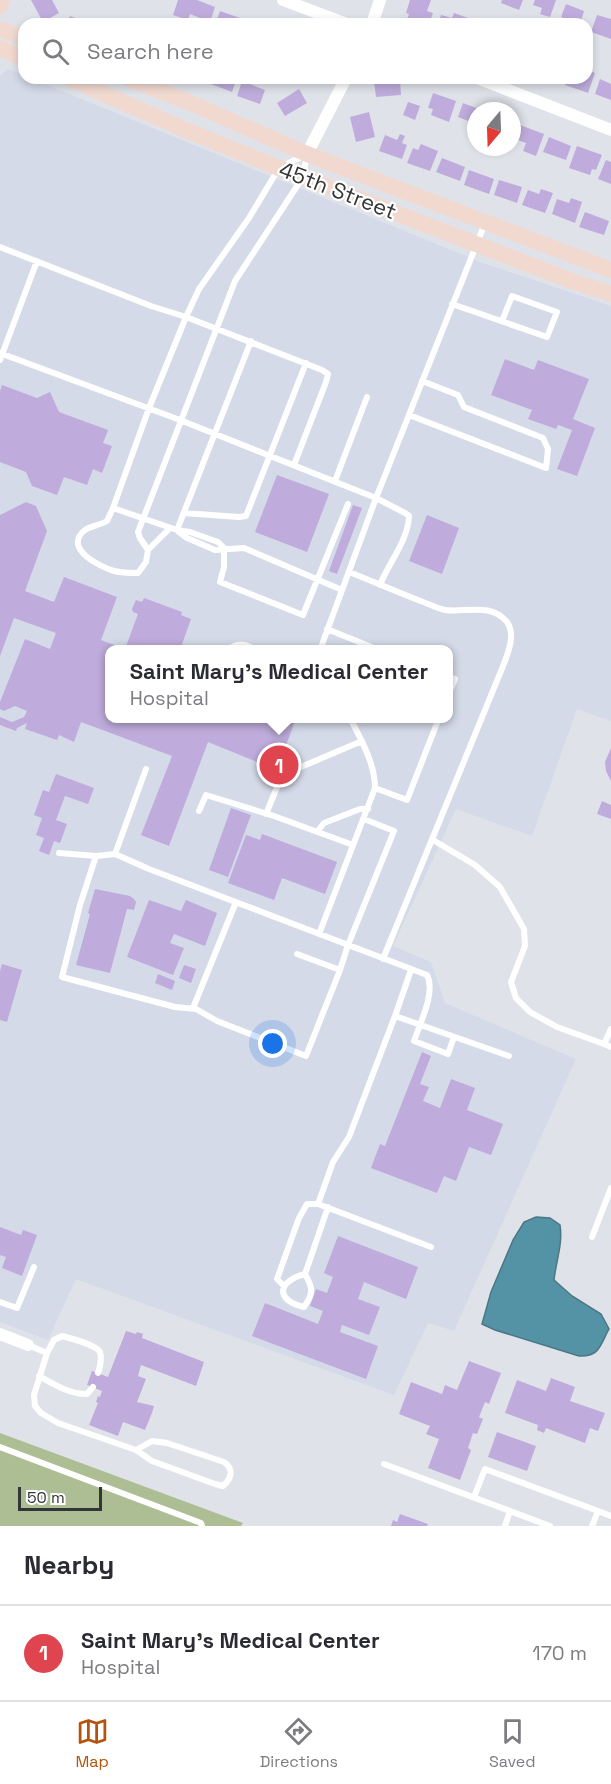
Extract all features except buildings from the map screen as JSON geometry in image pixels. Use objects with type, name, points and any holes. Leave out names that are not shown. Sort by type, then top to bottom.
[{"type":"main road","points":[[0,6],[2,0]]},
{"type":"main road","points":[[0,29],[18,36]]},
{"type":"main road","points":[[0,48],[18,56]]},
{"type":"main road","name":"45th Street","points":[[82,84],[279,168],[611,294]]},
{"type":"main road","name":"45th Street","points":[[142,84],[307,154],[611,270]]},
{"type":"street","points":[[283,0],[331,18]]},
{"type":"street","points":[[374,18],[380,0]]},
{"type":"street","points":[[307,154],[343,84]]},
{"type":"street","points":[[492,84],[611,130]]},
{"type":"street","points":[[0,1334],[28,1345]]},
{"type":"lane","points":[[250,341],[184,513],[174,529],[148,550],[146,562],[138,573],[113,570],[98,565],[85,556],[78,543],[83,531],[107,521],[149,408],[186,317],[200,289],[249,218],[279,168],[307,154]]},
{"type":"lane","points":[[148,550],[138,532],[216,328],[235,281],[303,177],[307,154]]},
{"type":"lane","points":[[322,645],[376,498],[484,222]]},
{"type":"lane","points":[[0,247],[322,370],[327,374],[326,382],[294,465]]},
{"type":"lane","points":[[37,261],[1,356],[180,420],[376,498],[409,516],[409,522],[397,554],[387,568],[380,585]]},
{"type":"lane","points":[[452,304],[548,337],[557,312],[512,296],[502,321]]},
{"type":"lane","points":[[184,513],[239,518],[246,516],[306,363]]},
{"type":"lane","points":[[409,415],[546,468],[548,448],[543,438],[464,407],[458,395],[422,381]]},
{"type":"lane","points":[[335,481],[367,397]]},
{"type":"lane","points":[[224,548],[224,567],[220,582],[303,615],[348,504]]},
{"type":"lane","points":[[113,508],[174,529],[190,532],[218,543],[224,548],[244,548],[342,590]]},
{"type":"lane","points":[[349,572],[444,610],[487,610],[497,614],[506,622],[511,637],[507,654],[383,959]]},
{"type":"lane","points":[[327,629],[367,645]]},
{"type":"lane","points":[[319,934],[375,788],[372,768],[353,723]]},
{"type":"lane","points":[[375,788],[407,800],[437,723]]},
{"type":"lane","points":[[266,814],[282,775],[362,741]]},
{"type":"lane","points":[[114,854],[146,769]]},
{"type":"lane","points":[[199,812],[206,795],[353,845]]},
{"type":"lane","points":[[317,832],[324,823],[360,809],[368,809]]},
{"type":"lane","points":[[96,856],[80,905],[62,978],[175,1007],[193,1008],[217,1021],[306,1056],[394,831],[364,819]]},
{"type":"lane","points":[[433,840],[475,865],[500,887],[524,929],[525,946],[511,982],[516,998],[530,1012],[557,1027],[608,1045],[611,1029]]},
{"type":"lane","points":[[59,853],[96,856],[114,854],[426,975],[430,981],[430,994],[414,1041],[448,1054],[454,1037]]},
{"type":"lane","points":[[193,1008],[236,902]]},
{"type":"lane","points":[[297,954],[340,970]]},
{"type":"lane","points":[[318,1204],[333,1162],[348,1137],[411,970]]},
{"type":"lane","points":[[395,1016],[509,1056]]},
{"type":"lane","points":[[592,1237],[611,1188]]},
{"type":"lane","points":[[284,1286],[277,1279],[299,1218],[307,1204],[328,1207],[431,1247]]},
{"type":"lane","points":[[305,1274],[294,1276],[284,1286],[283,1293],[292,1304],[304,1307],[311,1298],[312,1286],[305,1274],[328,1207]]},
{"type":"lane","points":[[0,1302],[17,1308],[34,1267]]},
{"type":"lane","points":[[98,1373],[101,1361],[96,1348],[62,1336],[54,1340],[39,1376],[34,1395],[35,1406],[41,1413],[58,1424],[136,1450],[152,1461],[223,1486],[228,1481],[231,1472],[230,1466],[224,1462],[167,1443],[152,1441],[136,1450]]},
{"type":"lane","points":[[28,1345],[47,1353]]},
{"type":"lane","points":[[39,1376],[76,1394],[87,1394],[93,1387]]},
{"type":"lane","points":[[0,1447],[201,1523],[202,1526]]},
{"type":"lane","points":[[384,1464],[550,1526]]},
{"type":"lane","points":[[474,1497],[485,1469],[611,1516]]},
{"type":"lane","points":[[505,1526],[510,1511]]},
{"type":"lane","points":[[592,1526],[598,1511]]},
{"type":"shaded area","points":[[8,69],[18,73],[18,84],[45,84],[483,263],[611,306],[611,721],[577,709],[532,836],[456,809],[393,946],[431,962],[445,1003],[576,1059],[454,1331],[428,1323],[394,1395],[76,1279],[48,1340],[0,1322],[0,76]]},
{"type":"green space","points":[[0,1433],[243,1523],[241,1526],[0,1526]]},
{"type":"water","points":[[536,1217],[550,1218],[560,1225],[560,1246],[554,1280],[572,1296],[601,1314],[609,1329],[598,1349],[586,1356],[579,1356],[482,1324],[491,1292],[513,1240],[524,1222]]},
{"type":"place","name":"Saint Mary's Medical Center","points":[[279,765]]}]
